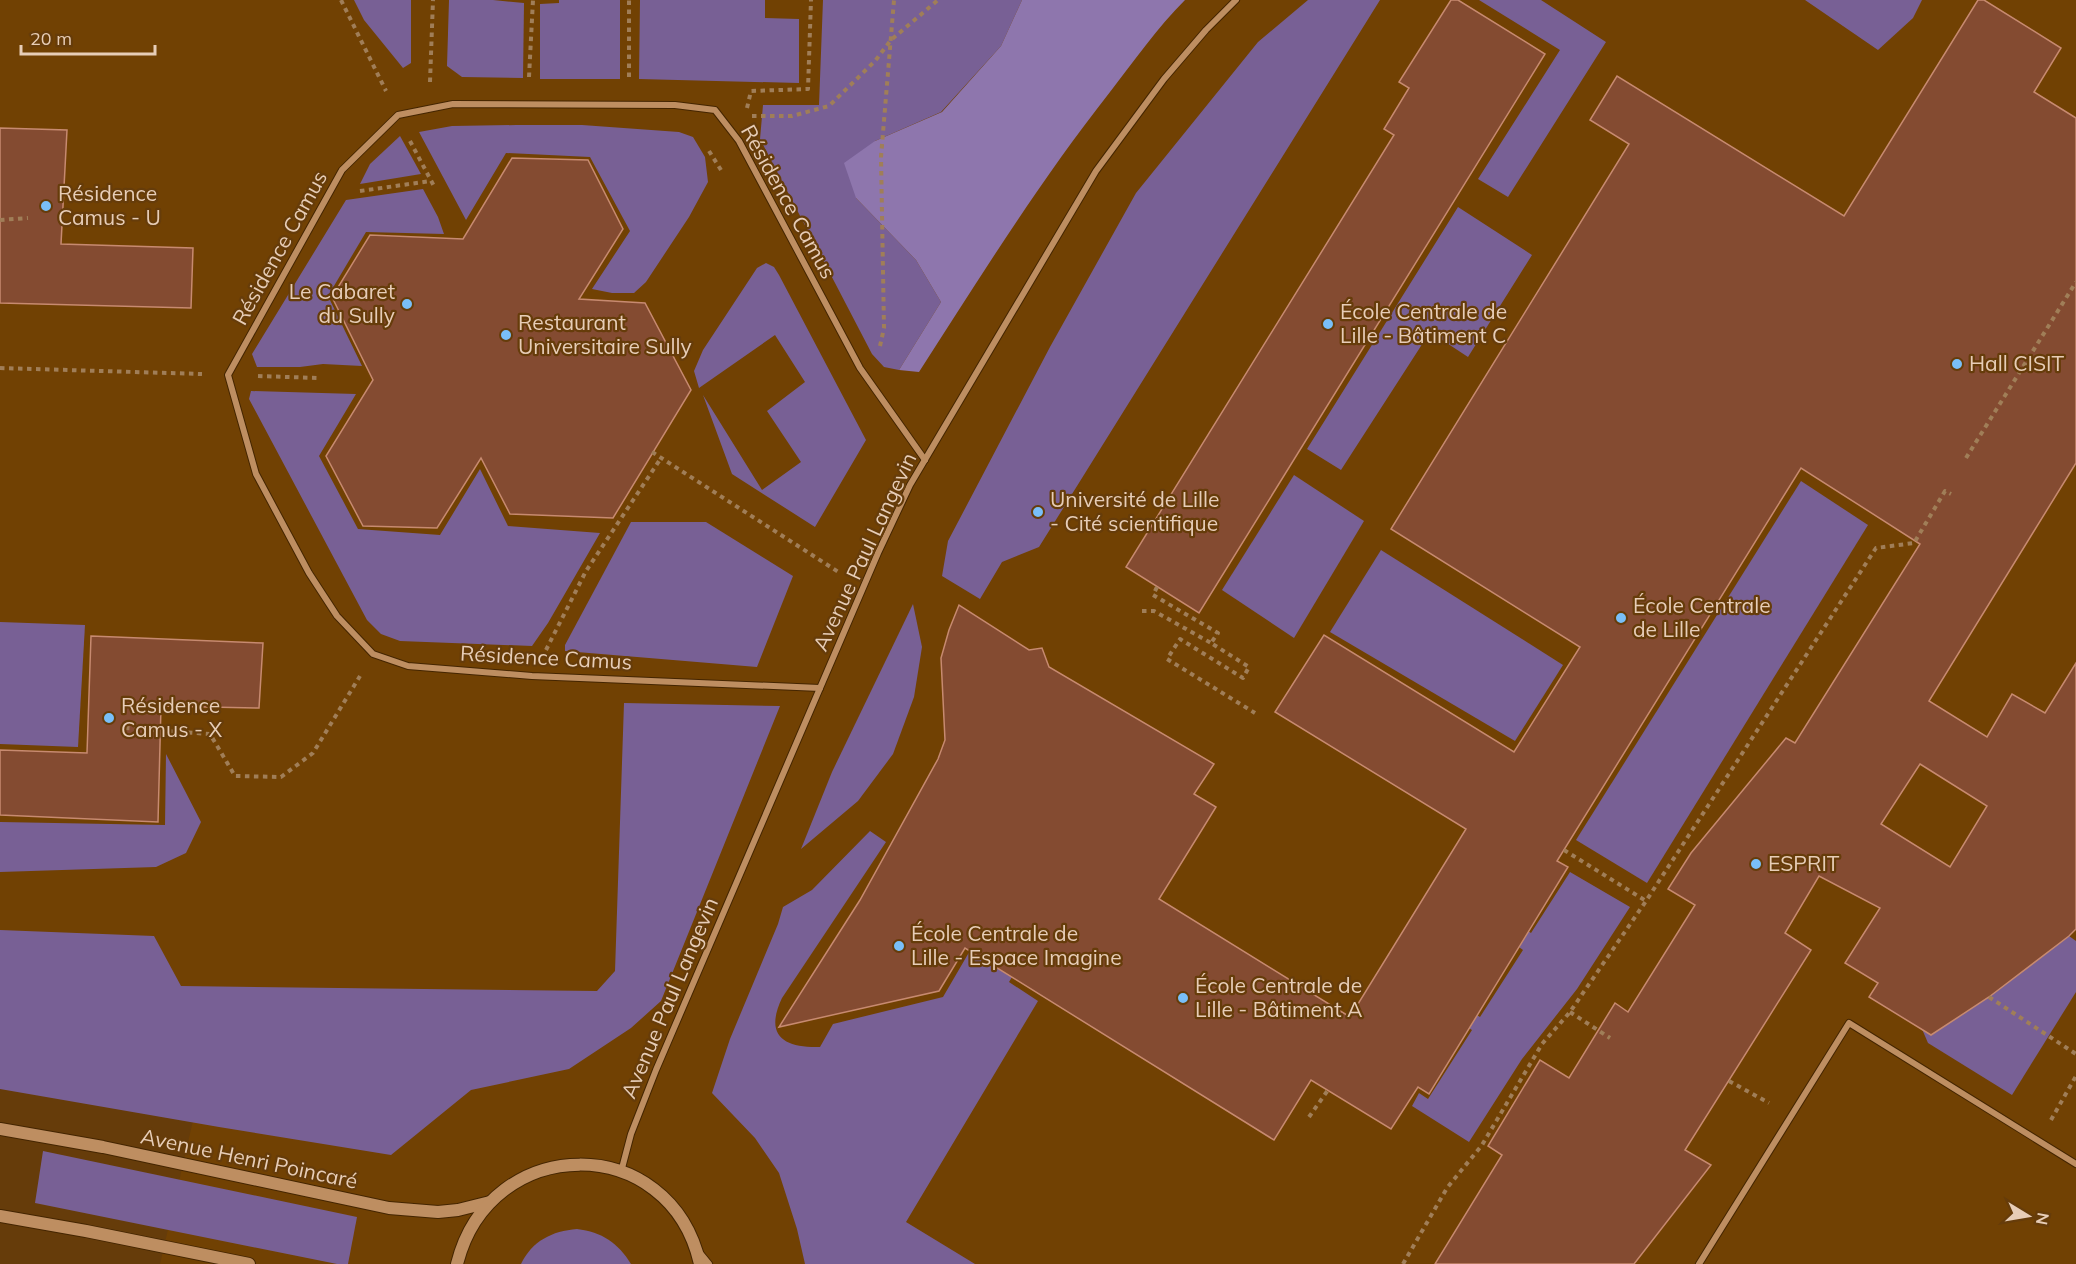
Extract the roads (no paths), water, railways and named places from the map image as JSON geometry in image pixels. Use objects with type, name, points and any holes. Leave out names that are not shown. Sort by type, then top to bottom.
[{"type":"street","name":"Avenue Paul Langevin","points":[[621,1172],[631,1134],[656,1070],[863,588],[910,485],[1096,171],[1164,79],[1206,30],[1236,0]]},
{"type":"street","name":"Résidence Camus","points":[[820,688],[520,675],[408,666],[372,654],[337,616],[309,573],[256,474],[228,375],[342,170],[398,115],[453,104],[675,105],[716,110],[739,141],[860,368],[925,460]]},
{"type":"street","points":[[1699,1264],[1849,1023],[2076,1164]]},
{"type":"street","name":"Avenue Henri Poincaré","points":[[0,1129],[103,1147],[389,1208],[438,1212],[458,1210],[489,1202]]},
{"type":"street","points":[[457,1264],[471,1226],[489,1202],[511,1184],[550,1167],[564,1165],[593,1165],[621,1172],[646,1184],[667,1202],[684,1224],[696,1249],[700,1264]]},
{"type":"street","points":[[0,1216],[249,1264]]},
{"type":"street","points":[[696,1249],[709,1264]]},
{"type":"place","name":"Résidence Camus - U","points":[[46,206]]},
{"type":"place","name":"Le Cabaret du Sully","points":[[407,304]]},
{"type":"place","name":"École Centrale de Lille - Bâtiment C","points":[[1328,324]]},
{"type":"place","name":"Restaurant Universitaire Sully","points":[[506,335]]},
{"type":"place","name":"Hall CISIT","points":[[1957,364]]},
{"type":"place","name":"Université de Lille ‐ Cité scientifique","points":[[1038,512]]},
{"type":"place","name":"École Centrale de Lille","points":[[1621,618]]},
{"type":"place","name":"Résidence Camus - X","points":[[109,718]]},
{"type":"place","name":"ESPRIT","points":[[1756,864]]},
{"type":"place","name":"École Centrale de Lille - Espace Imagine","points":[[899,946]]},
{"type":"place","name":"École Centrale de Lille - Bâtiment A","points":[[1183,998]]}]
